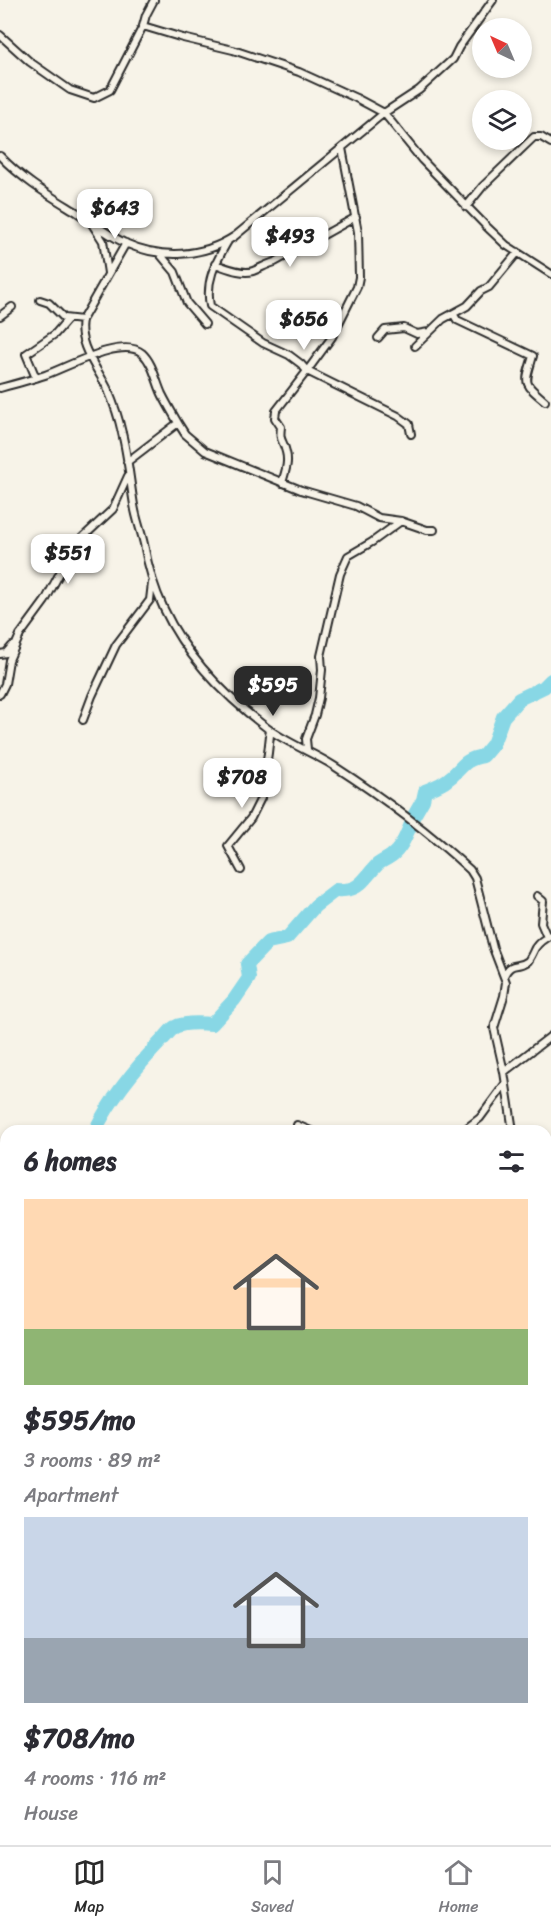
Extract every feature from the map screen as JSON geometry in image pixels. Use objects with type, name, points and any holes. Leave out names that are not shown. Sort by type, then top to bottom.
[{"type":"street","points":[[0,36],[30,62],[70,90],[93,98],[110,90],[154,0]]},
{"type":"street","points":[[0,156],[36,188],[126,243],[159,253],[187,254],[216,248],[229,240],[384,113],[419,90],[453,59],[493,0]]},
{"type":"street","points":[[143,26],[232,50],[299,72],[384,113],[422,160],[466,207],[507,245],[551,274]]},
{"type":"street","points":[[466,207],[483,186],[534,137],[541,136],[551,143]]},
{"type":"street","points":[[282,483],[288,464],[286,449],[279,438],[281,427],[274,418],[276,411],[332,337],[357,287],[359,277],[358,232],[342,148]]},
{"type":"street","points":[[215,264],[246,272],[252,271],[275,262],[356,217]]},
{"type":"street","points":[[87,219],[103,241],[108,274]]},
{"type":"street","points":[[229,240],[209,280],[210,306],[263,343],[289,355],[302,364],[307,371],[398,416],[409,424],[411,434]]},
{"type":"street","points":[[126,243],[82,320],[80,333],[85,350],[109,393],[121,430],[134,508],[152,580],[172,626],[195,658],[224,691],[268,728],[388,802],[470,870],[475,878],[493,948],[504,976],[506,989],[494,1028],[512,1125]]},
{"type":"street","points":[[415,346],[443,319],[467,306],[481,291],[489,287],[518,252]]},
{"type":"street","points":[[159,253],[175,272],[187,303],[205,324]]},
{"type":"street","points":[[40,300],[49,303],[67,320],[82,320]]},
{"type":"street","points":[[0,316],[12,307]]},
{"type":"street","points":[[454,315],[457,320],[532,356],[526,382],[528,387],[545,401]]},
{"type":"street","points":[[36,378],[26,354],[55,334],[67,320]]},
{"type":"street","points":[[378,338],[385,330],[404,328],[417,334],[429,332]]},
{"type":"street","points":[[0,388],[36,378],[89,356],[119,349],[134,349],[141,352],[150,364],[162,395],[185,434],[205,451],[301,490],[356,506],[379,518],[434,530]]},
{"type":"street","points":[[127,462],[178,423]]},
{"type":"street","points":[[0,654],[9,651],[45,601],[81,539],[113,509],[129,474]]},
{"type":"street","points":[[307,750],[306,738],[319,698],[321,656],[340,574],[348,556],[401,521]]},
{"type":"street","points":[[83,720],[116,645],[150,600],[152,580]]},
{"type":"street","points":[[0,694],[5,684],[9,660],[20,635]]},
{"type":"street","points":[[241,870],[228,846],[251,818],[261,798],[270,735],[268,728]]},
{"type":"street","points":[[504,976],[507,969],[529,960],[537,945],[549,936],[541,923],[543,901],[537,896]]},
{"type":"street","points":[[504,1072],[551,1036]]},
{"type":"street","points":[[471,1125],[480,1118],[506,1084]]},
{"type":"waterway","points":[[412,819],[423,800],[425,791],[445,782],[466,762],[483,756],[493,744],[503,717],[519,699],[544,687],[551,680]]},
{"type":"waterway","points":[[98,1125],[126,1082],[172,1029],[179,1025],[212,1024],[234,1000],[249,978],[247,964],[268,942],[287,938],[315,906],[336,890],[351,889],[361,883],[378,864],[398,850],[411,824]]}]
